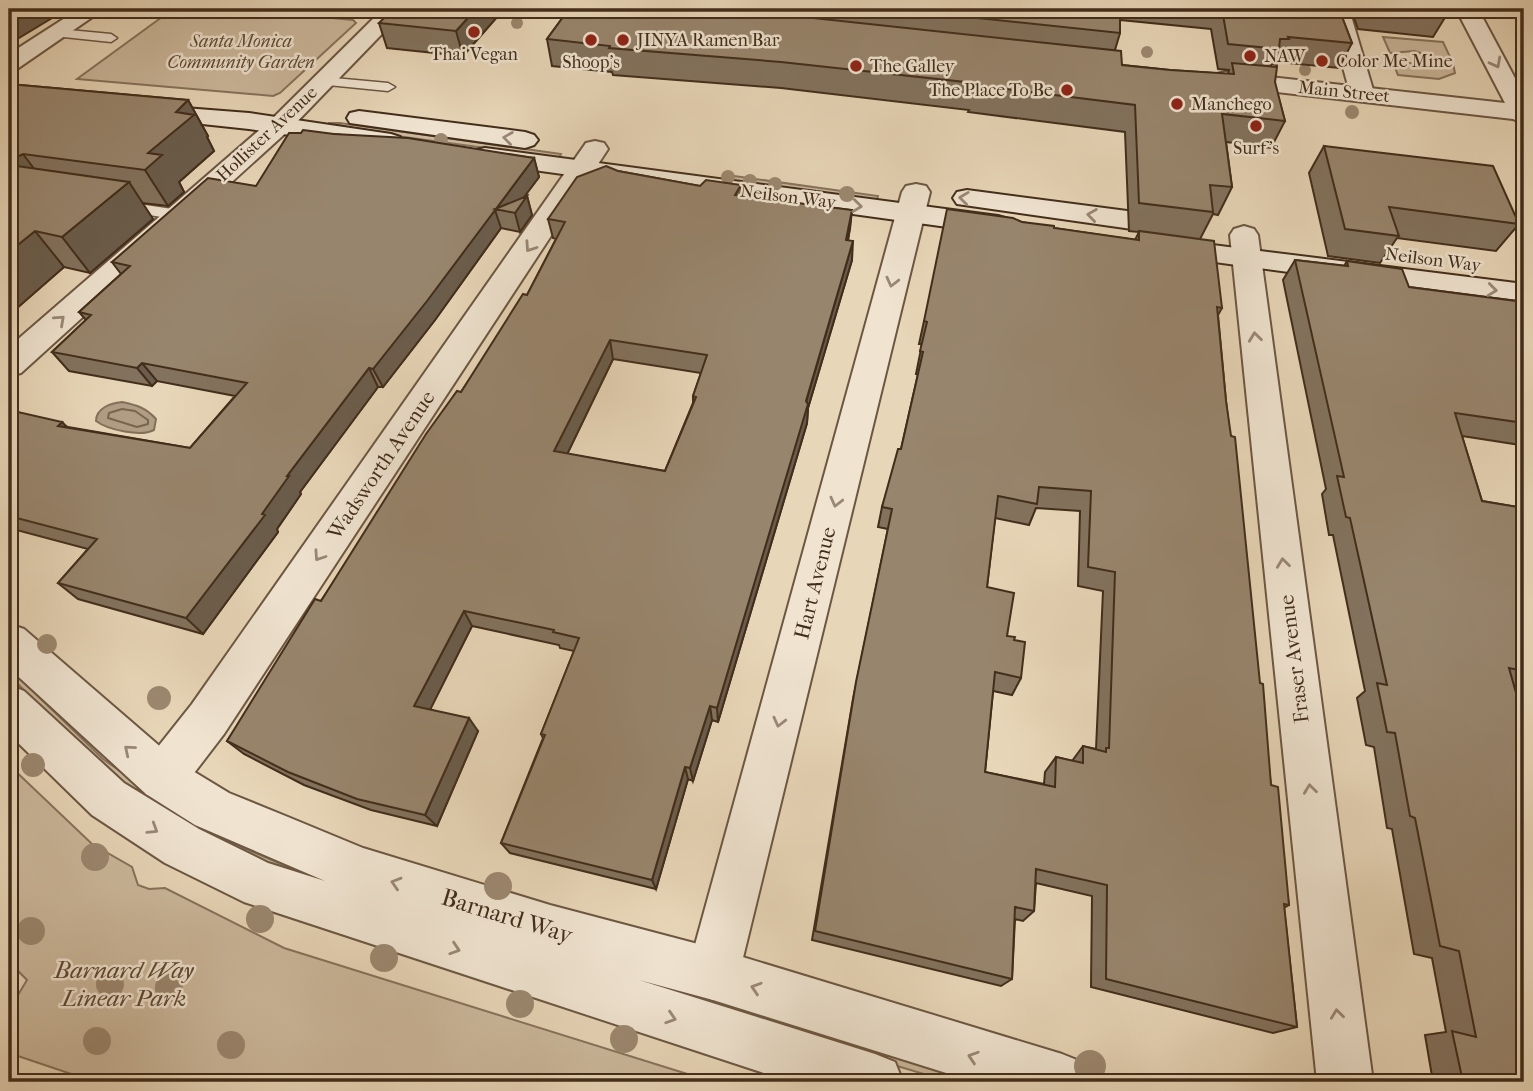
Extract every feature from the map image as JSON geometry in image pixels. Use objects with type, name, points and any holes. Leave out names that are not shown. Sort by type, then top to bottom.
[{"type":"street","points":[[9,64],[93,9]]},
{"type":"street","name":"Hollister Avenue","points":[[9,365],[287,117],[395,9]]},
{"type":"street","points":[[1338,9],[1362,93]]},
{"type":"street","points":[[1467,9],[1524,114]]},
{"type":"street","name":"Main Street","points":[[1203,76],[1524,114]]},
{"type":"street","name":"Neilson Way","points":[[130,103],[287,117],[1245,247],[1524,294]]},
{"type":"street","name":"Wadsworth Avenue","points":[[162,778],[215,708],[589,160]]},
{"type":"street","name":"Hart Avenue","points":[[713,974],[913,202]]},
{"type":"street","name":"Neilson Way","points":[[1245,247],[1524,272]]},
{"type":"street","name":"Fraser Avenue","points":[[1245,247],[1345,1082]]},
{"type":"street","name":"Barnard Way","points":[[9,642],[162,778],[212,809],[363,873],[550,930],[713,974],[1062,1082]]},
{"type":"street","points":[[9,705],[108,799],[182,846],[261,885],[875,1082]]},
{"type":"lane","points":[[58,33],[111,38]]},
{"type":"lane","points":[[323,81],[388,87]]},
{"type":"lane","points":[[100,204],[179,215]]},
{"type":"green space","name":"Santa Monica Community Garden","points":[[173,9],[238,9],[353,20],[356,23],[280,93],[273,96],[77,79]]},
{"type":"green space","points":[[1383,37],[1443,42],[1451,59],[1431,57],[1415,51],[1390,53]]},
{"type":"green space","points":[[1391,58],[1418,65],[1434,62],[1453,64],[1455,73],[1439,79],[1398,75]]},
{"type":"green space","points":[[328,123],[561,154],[559,158],[382,134]]},
{"type":"green space","points":[[723,176],[878,196],[877,200],[725,180]]},
{"type":"green space","points":[[9,668],[103,759],[191,821],[190,825],[119,780],[72,739],[9,675]]},
{"type":"green space","name":"Barnard Way Linear Park","points":[[9,765],[92,844],[132,867],[138,885],[149,889],[165,888],[284,948],[713,1082],[95,1082],[9,1053],[9,1010],[27,980],[10,963]]},
{"type":"green space","points":[[209,830],[329,885],[978,1082],[950,1082],[386,911],[326,891],[204,833]]},
{"type":"water","points":[[122,402],[132,404],[152,415],[156,419],[154,430],[125,432],[96,421],[101,410]]},
{"type":"building","points":[[393,9],[476,9],[456,31],[379,23]]},
{"type":"building","points":[[569,9],[730,9],[1121,51],[1122,65],[1234,74],[1232,63],[1277,67],[1275,82],[1285,121],[1222,114],[1232,187],[1210,185],[1213,212],[1139,203],[1135,105],[974,83],[781,62],[609,48],[610,46],[547,39]]},
{"type":"building","points":[[892,9],[1120,9],[1120,33]]},
{"type":"building","points":[[1222,9],[1339,9],[1352,43],[1288,37],[1289,39],[1280,39],[1279,49],[1228,44]]},
{"type":"building","points":[[9,84],[188,100],[176,112],[194,115],[148,153],[162,155],[145,170],[23,154],[14,158],[13,162],[17,166],[129,182],[62,237],[35,231],[9,252]]},
{"type":"building","points":[[303,130],[408,138],[534,158],[427,301],[373,369],[369,368],[287,476],[262,514],[265,515],[186,618],[58,583],[97,539],[9,516],[9,410],[62,422],[58,426],[190,448],[247,383],[142,363],[137,368],[52,352],[91,315],[79,312],[130,266],[112,262],[208,178],[256,186],[289,133],[301,133]]},
{"type":"building","points":[[1324,146],[1493,166],[1519,224],[1389,207],[1399,236],[1345,229]]},
{"type":"building","points":[[606,166],[618,171],[700,186],[706,180],[741,185],[735,195],[852,210],[846,240],[853,241],[806,401],[808,404],[717,708],[710,706],[690,768],[685,767],[652,880],[501,843],[545,735],[541,734],[579,638],[464,611],[414,706],[469,718],[425,815],[357,799],[288,772],[227,741],[315,599],[321,601],[426,434],[457,391],[461,392],[523,294],[527,295],[565,222],[548,219],[577,177]],"holes":[[[610,340],[707,355],[693,396],[696,397],[665,471],[554,451]]]},
{"type":"building","points":[[527,196],[515,213],[495,209]]},
{"type":"building","points":[[947,209],[1139,240],[1139,231],[1214,241],[1222,308],[1217,307],[1226,401],[1231,436],[1235,437],[1260,683],[1263,684],[1271,785],[1278,787],[1289,905],[1284,904],[1297,1027],[1106,979],[1107,885],[1036,869],[1034,911],[1015,907],[1012,979],[815,931],[856,682],[892,509],[882,507],[898,449],[901,449],[923,352],[920,351],[927,322],[924,321]],"holes":[[[1039,487],[1091,491],[1088,567],[1115,572],[1109,748],[1106,748],[1106,752],[1083,746],[1083,763],[1056,757],[1055,787],[985,772],[995,672],[1021,678],[1025,642],[1007,636],[1014,593],[987,587],[998,496],[1037,504]]]},
{"type":"building","points":[[1295,260],[1348,266],[1347,261],[1402,269],[1409,287],[1524,302],[1524,423],[1455,413],[1482,501],[1524,508],[1524,671],[1509,668],[1524,721],[1524,1082],[1463,1082],[1452,1031],[1476,1037],[1459,951],[1440,946],[1415,818],[1410,816],[1395,733],[1387,732],[1377,683],[1387,685],[1350,518],[1346,517],[1337,476],[1344,477]]},
{"type":"place","name":"Thai Vegan","points":[[474,32]]},
{"type":"place","name":"Shoop's","points":[[591,40]]},
{"type":"place","name":"JINYA Ramen Bar","points":[[623,40]]},
{"type":"place","name":"NAW","points":[[1250,56]]},
{"type":"place","name":"Color Me Mine","points":[[1322,61]]},
{"type":"place","name":"The Galley","points":[[856,66]]},
{"type":"place","name":"The Place To Be","points":[[1067,90]]},
{"type":"place","name":"Manchego","points":[[1177,104]]},
{"type":"place","name":"Surf's","points":[[1256,126]]}]
